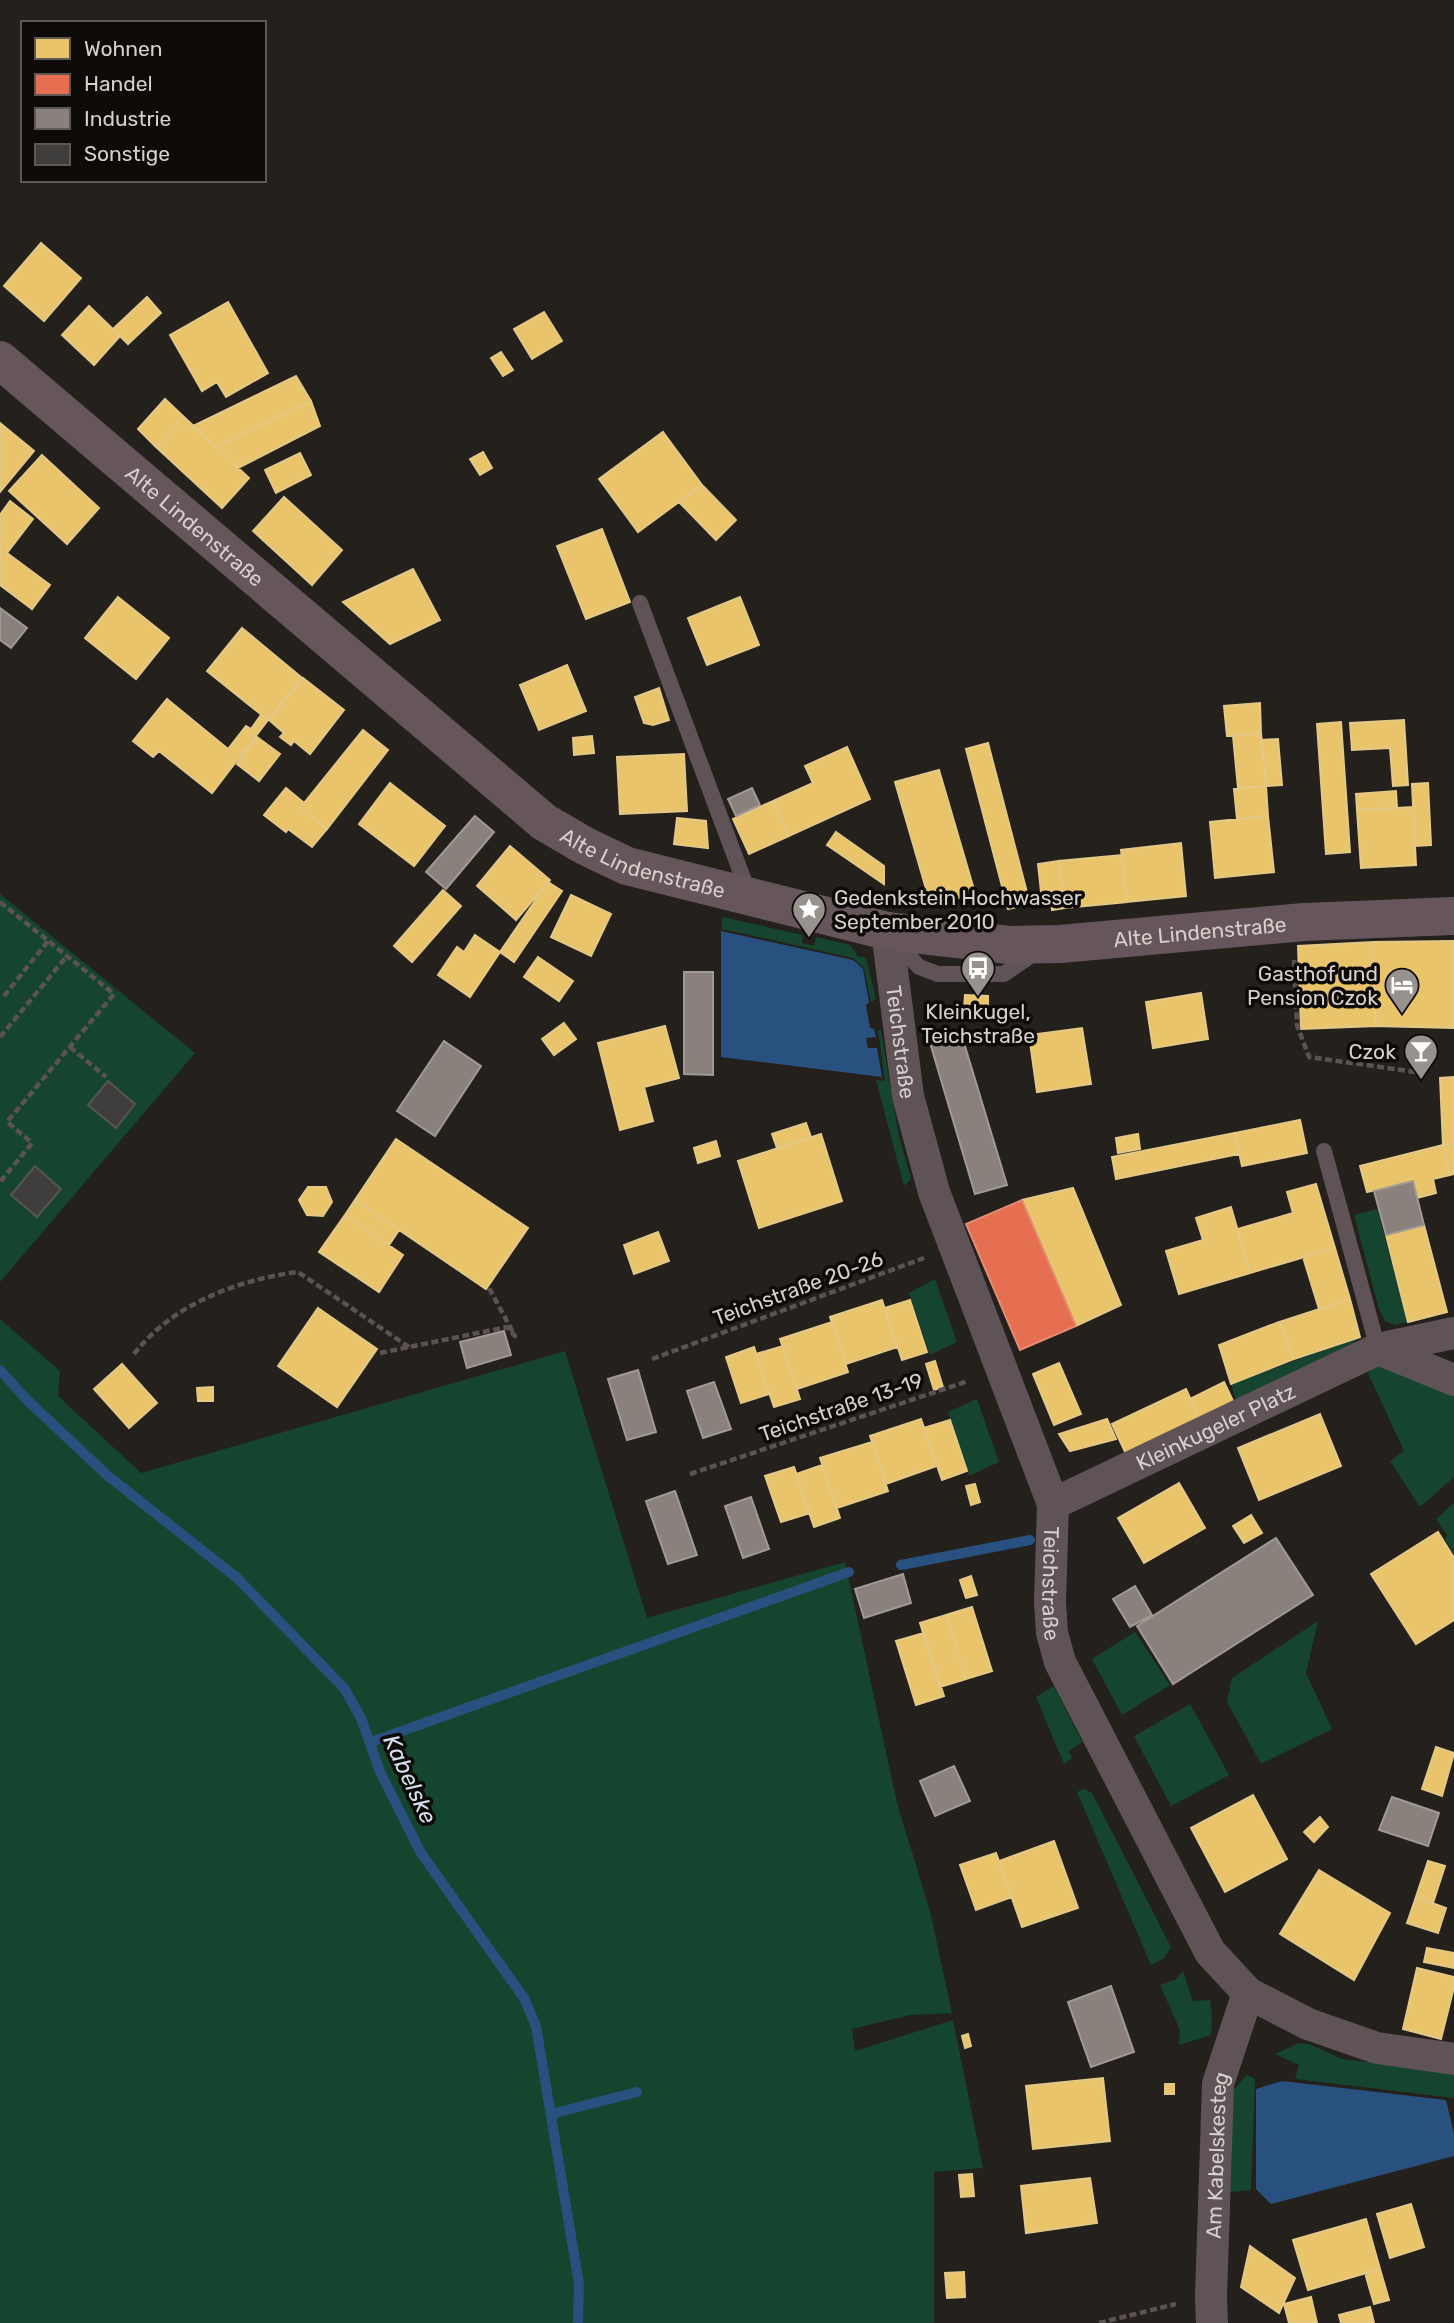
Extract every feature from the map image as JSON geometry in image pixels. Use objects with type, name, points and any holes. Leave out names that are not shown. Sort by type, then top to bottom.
[{"type":"street","name":"Alte Lindenstraße","points":[[0,360],[544,822],[627,866],[887,931],[1009,945],[1060,944],[1304,922],[1454,916]]},
{"type":"street","name":"Teichstraße","points":[[887,931],[908,1096],[934,1192],[1053,1504],[1051,1623],[1060,1661],[1210,1952],[1248,1993],[1308,2024],[1377,2048],[1454,2059]]},
{"type":"street","name":"Kleinkugeler Platz","points":[[1053,1504],[1378,1349],[1454,1333]]},
{"type":"street","points":[[1378,1349],[1454,1380]]},
{"type":"street","name":"Am Kabelskesteg","points":[[1212,2309],[1218,2084],[1248,1993]]},
{"type":"lane","points":[[640,603],[750,896]]},
{"type":"lane","points":[[1324,1151],[1378,1349]]},
{"type":"path","points":[[0,902],[114,994],[7,1122],[32,1143],[0,1182]]},
{"type":"path","points":[[4,996],[48,941]]},
{"type":"path","points":[[1293,956],[1297,1025],[1309,1057],[1423,1073]]},
{"type":"path","points":[[0,1037],[67,957]]},
{"type":"path","points":[[70,1047],[106,1077]]},
{"type":"path","name":"Teichstraße 20-26","points":[[652,1359],[955,1247]]},
{"type":"path","points":[[134,1354],[150,1334],[187,1308],[251,1281],[298,1272],[409,1347]]},
{"type":"path","points":[[380,1353],[507,1327],[515,1336],[489,1288]]},
{"type":"path","name":"Teichstraße 13-19","points":[[690,1474],[1002,1369]]},
{"type":"path","points":[[1099,2323],[1212,2309]]},
{"type":"green space","points":[[0,894],[195,1053],[0,1282]]},
{"type":"green space","points":[[722,917],[803,935],[802,943],[814,946],[816,937],[850,945],[858,956],[866,958],[876,999],[871,1002],[864,968],[853,958],[722,929]]},
{"type":"green space","points":[[878,1030],[881,1030],[898,1132],[911,1179],[904,1186],[876,1080],[885,1081]]},
{"type":"green space","points":[[1377,1209],[1408,1322],[1395,1325],[1385,1321],[1379,1309],[1354,1215]]},
{"type":"green space","points":[[935,1279],[957,1342],[930,1355],[909,1293]]},
{"type":"green space","points":[[0,1319],[60,1371],[58,1396],[141,1473],[565,1351],[647,1618],[845,1562],[897,1803],[930,1911],[952,2013],[910,2015],[852,2029],[855,2051],[953,2020],[983,2168],[934,2172],[934,2323],[0,2323]]},
{"type":"green space","points":[[1360,1337],[1350,1345],[1236,1400],[1231,1384]]},
{"type":"green space","points":[[1373,1366],[1394,1367],[1454,1391],[1454,1477],[1420,1507],[1390,1461],[1404,1451],[1368,1373]]},
{"type":"green space","points":[[977,1399],[999,1462],[969,1476],[948,1412]]},
{"type":"green space","points":[[1454,1503],[1454,1554],[1445,1539],[1447,1535],[1436,1519]]},
{"type":"green space","points":[[1318,1621],[1306,1673],[1332,1729],[1261,1764],[1227,1702],[1232,1678]]},
{"type":"green space","points":[[1135,1632],[1170,1685],[1122,1715],[1092,1659]]},
{"type":"green space","points":[[1054,1686],[1082,1742],[1069,1751],[1072,1758],[1064,1764],[1036,1697]]},
{"type":"green space","points":[[1190,1704],[1229,1775],[1171,1806],[1134,1736]]},
{"type":"green space","points":[[1084,1789],[1092,1793],[1171,1947],[1164,1958],[1151,1965],[1077,1792]]},
{"type":"green space","points":[[1183,1971],[1193,2001],[1210,2000],[1212,2017],[1211,2035],[1179,2045],[1180,2030],[1160,1985],[1176,1979]]},
{"type":"green space","points":[[1299,2043],[1309,2044],[1342,2059],[1454,2072],[1454,2098],[1295,2079],[1299,2065],[1275,2054]]},
{"type":"green space","points":[[1247,2075],[1255,2079],[1251,2190],[1231,2192],[1227,2187],[1231,2092]]},
{"type":"water","points":[[721,931],[853,960],[863,969],[870,1028],[874,1029],[876,1037],[866,1038],[868,1048],[877,1048],[882,1077],[721,1057]]},
{"type":"water","points":[[1282,2081],[1446,2100],[1454,2134],[1454,2156],[1271,2204],[1256,2189],[1256,2089]]},
{"type":"building: Wohnen","points":[[41,243],[81,278],[44,321],[4,286]]},
{"type":"building: Wohnen","points":[[147,297],[161,313],[128,344],[113,329]]},
{"type":"building: Wohnen","points":[[228,302],[268,373],[226,397],[217,382],[202,391],[170,335]]},
{"type":"building: Wohnen","points":[[89,306],[120,336],[94,365],[62,335]]},
{"type":"building: Wohnen","points":[[544,312],[562,341],[532,359],[514,329]]},
{"type":"building: Wohnen","points":[[501,352],[513,370],[503,376],[491,358]]},
{"type":"building: Wohnen","points":[[296,376],[311,401],[216,447],[193,426]]},
{"type":"building: Wohnen","points":[[165,399],[184,417],[156,447],[138,429]]},
{"type":"building: Wohnen","points":[[311,401],[320,426],[238,468],[216,447]]},
{"type":"building: Wohnen","points":[[184,417],[249,478],[222,508],[156,447]]},
{"type":"building: Wohnen","points":[[0,423],[34,451],[0,492]]},
{"type":"building: Wohnen","points":[[663,432],[702,485],[638,532],[599,479]]},
{"type":"building: Wohnen","points":[[483,452],[492,468],[480,475],[470,459]]},
{"type":"building: Wohnen","points":[[300,453],[311,475],[276,493],[265,470]]},
{"type":"building: Wohnen","points":[[42,455],[99,508],[67,544],[9,491]]},
{"type":"building: Wohnen","points":[[702,485],[736,520],[716,540],[679,502]]},
{"type":"building: Wohnen","points":[[284,497],[342,550],[312,585],[253,531]]},
{"type":"building: Wohnen","points":[[10,501],[33,519],[7,553],[50,585],[32,609],[0,585],[0,515]]},
{"type":"building: Wohnen","points":[[602,529],[630,602],[586,619],[557,546]]},
{"type":"building: Wohnen","points":[[413,569],[440,620],[390,644],[343,602]]},
{"type":"building: Wohnen","points":[[118,597],[169,638],[136,679],[85,638]]},
{"type":"building: Wohnen","points":[[740,597],[759,645],[707,665],[688,618]]},
{"type":"building: Wohnen","points":[[242,628],[302,678],[268,720],[207,671]]},
{"type":"building: Wohnen","points":[[567,665],[586,711],[539,730],[520,685]]},
{"type":"building: Wohnen","points":[[303,678],[344,710],[310,754],[294,741],[291,745],[280,737],[284,733],[269,720]]},
{"type":"building: Wohnen","points":[[659,688],[669,720],[653,725],[644,723],[635,697]]},
{"type":"building: Wohnen","points":[[167,699],[228,749],[246,726],[251,729],[261,715],[268,720],[212,793],[159,751],[153,757],[133,741]]},
{"type":"building: Wohnen","points":[[1260,703],[1261,733],[1227,736],[1224,706]]},
{"type":"building: Wohnen","points":[[1404,720],[1408,785],[1393,786],[1390,748],[1352,750],[1350,723]]},
{"type":"building: Wohnen","points":[[1341,722],[1350,852],[1326,854],[1317,724]]},
{"type":"building: Wohnen","points":[[363,730],[388,750],[327,829],[300,808]]},
{"type":"building: Wohnen","points":[[1261,733],[1266,786],[1238,788],[1233,736]]},
{"type":"building: Wohnen","points":[[592,736],[594,753],[574,755],[573,738]]},
{"type":"building: Wohnen","points":[[257,737],[280,754],[259,781],[237,764]]},
{"type":"building: Wohnen","points":[[1278,739],[1282,785],[1266,786],[1262,740]]},
{"type":"building: Wohnen","points":[[988,743],[1030,904],[1008,909],[966,749]]},
{"type":"building: Wohnen","points":[[847,747],[870,799],[789,836],[773,801],[813,783],[805,766]]},
{"type":"building: Wohnen","points":[[684,754],[687,811],[620,814],[617,757]]},
{"type":"building: Wohnen","points":[[939,770],[975,893],[931,906],[895,782]]},
{"type":"building: Wohnen","points":[[390,783],[445,826],[414,866],[359,824]]},
{"type":"building: Wohnen","points":[[1428,783],[1431,845],[1415,846],[1412,784]]},
{"type":"building: Wohnen","points":[[1266,786],[1268,816],[1237,819],[1234,789]]},
{"type":"building: Wohnen","points":[[286,788],[304,803],[300,808],[327,829],[312,847],[264,815]]},
{"type":"building: Wohnen","points":[[1396,791],[1397,808],[1357,810],[1356,794]]},
{"type":"building: Wohnen","points":[[773,801],[789,836],[749,854],[733,819]]},
{"type":"building: Wohnen","points":[[1413,807],[1416,865],[1361,868],[1357,810]]},
{"type":"building: Wohnen","points":[[1268,816],[1274,872],[1215,878],[1210,822]]},
{"type":"building: Wohnen","points":[[677,818],[706,821],[708,848],[674,844]]},
{"type":"building: Wohnen","points":[[836,832],[884,866],[884,884],[827,845]]},
{"type":"building: Wohnen","points":[[1181,843],[1186,896],[1127,902],[1121,850]]},
{"type":"building: Wohnen","points":[[510,846],[550,880],[516,920],[477,886]]},
{"type":"building: Wohnen","points":[[1122,855],[1127,902],[1065,908],[1059,861]]},
{"type":"building: Wohnen","points":[[1059,861],[1065,908],[1052,910],[1050,891],[1041,892],[1038,864]]},
{"type":"building: Wohnen","points":[[548,882],[562,891],[514,962],[500,952]]},
{"type":"building: Wohnen","points":[[443,890],[461,906],[412,962],[394,946]]},
{"type":"building: Wohnen","points":[[571,895],[611,914],[591,956],[551,937]]},
{"type":"building: Wohnen","points":[[475,935],[500,952],[470,997],[438,975],[457,947],[464,952]]},
{"type":"building: Wohnen","points":[[1454,941],[1454,1028],[1376,1026],[1373,942]]},
{"type":"building: Wohnen","points":[[1373,942],[1376,1026],[1301,1029],[1298,946]]},
{"type":"building: Wohnen","points":[[538,957],[573,981],[559,1001],[524,977]]},
{"type":"building: Wohnen","points":[[1201,993],[1208,1039],[1153,1048],[1146,1002]]},
{"type":"building: Wohnen","points":[[965,995],[988,996],[988,1010],[964,1010]]},
{"type":"building: Wohnen","points":[[564,1023],[576,1039],[554,1055],[542,1039]]},
{"type":"building: Wohnen","points":[[665,1026],[679,1078],[644,1087],[653,1121],[620,1130],[598,1043]]},
{"type":"building: Wohnen","points":[[1082,1028],[1091,1084],[1037,1092],[1029,1035]]},
{"type":"building: Wohnen","points":[[1454,1077],[1454,1143],[1443,1145],[1440,1078]]},
{"type":"building: Wohnen","points":[[1300,1120],[1307,1153],[1242,1166],[1235,1133]]},
{"type":"building: Wohnen","points":[[806,1123],[811,1137],[777,1148],[772,1134]]},
{"type":"building: Wohnen","points":[[1235,1133],[1239,1154],[1116,1179],[1112,1157]]},
{"type":"building: Wohnen","points":[[821,1134],[842,1201],[759,1228],[738,1161]]},
{"type":"building: Wohnen","points":[[1138,1134],[1140,1149],[1118,1153],[1116,1138]]},
{"type":"building: Wohnen","points":[[396,1139],[528,1228],[486,1289],[355,1200]]},
{"type":"building: Wohnen","points":[[716,1141],[720,1156],[698,1163],[694,1148]]},
{"type":"building: Wohnen","points":[[1454,1143],[1454,1174],[1450,1175],[1443,1145]]},
{"type":"building: Wohnen","points":[[1443,1145],[1450,1175],[1433,1179],[1436,1193],[1417,1198],[1413,1181],[1367,1192],[1360,1166]]},
{"type":"building: Wohnen","points":[[1316,1184],[1335,1248],[1250,1273],[1238,1229],[1293,1213],[1287,1192]]},
{"type":"building: Wohnen","points":[[308,1187],[326,1187],[332,1202],[323,1216],[307,1215],[299,1200]]},
{"type":"building: Wohnen","points":[[1073,1188],[1121,1305],[1076,1326],[1022,1200]]},
{"type":"building: Wohnen","points":[[355,1200],[399,1230],[389,1245],[345,1215]]},
{"type":"building: Wohnen","points":[[1231,1207],[1250,1273],[1179,1294],[1166,1251],[1203,1240],[1196,1218]]},
{"type":"building: Wohnen","points":[[345,1215],[403,1255],[379,1292],[319,1252]]},
{"type":"building: Wohnen","points":[[1424,1225],[1447,1312],[1408,1322],[1386,1235]]},
{"type":"building: Wohnen","points":[[658,1232],[669,1261],[634,1274],[624,1245]]},
{"type":"building: Wohnen","points":[[1335,1248],[1350,1299],[1319,1309],[1303,1257]]},
{"type":"building: Wohnen","points":[[1350,1299],[1360,1337],[1294,1359],[1279,1322]]},
{"type":"building: Wohnen","points":[[882,1300],[897,1347],[846,1364],[830,1317]]},
{"type":"building: Wohnen","points":[[910,1300],[927,1352],[902,1360],[885,1308]]},
{"type":"building: Wohnen","points":[[318,1308],[377,1349],[337,1407],[278,1366]]},
{"type":"building: Wohnen","points":[[832,1322],[848,1372],[797,1389],[780,1339]]},
{"type":"building: Wohnen","points":[[1279,1322],[1294,1359],[1231,1384],[1219,1345]]},
{"type":"building: Wohnen","points":[[783,1346],[800,1399],[774,1407],[756,1354]]},
{"type":"building: Wohnen","points":[[754,1347],[769,1394],[741,1403],[726,1357]]},
{"type":"building: Wohnen","points":[[935,1361],[943,1387],[934,1390],[926,1364]]},
{"type":"building: Wohnen","points":[[1059,1363],[1081,1414],[1054,1425],[1033,1374]]},
{"type":"building: Wohnen","points":[[122,1364],[157,1403],[129,1428],[94,1389]]},
{"type":"building: Wohnen","points":[[1224,1382],[1234,1403],[1200,1420],[1190,1399]]},
{"type":"building: Wohnen","points":[[213,1387],[213,1401],[198,1401],[197,1388]]},
{"type":"building: Wohnen","points":[[1186,1389],[1200,1420],[1126,1454],[1112,1424]]},
{"type":"building: Wohnen","points":[[1320,1414],[1341,1466],[1259,1500],[1238,1448]]},
{"type":"building: Wohnen","points":[[921,1419],[937,1466],[886,1484],[870,1436]]},
{"type":"building: Wohnen","points":[[1107,1419],[1116,1439],[1070,1451],[1059,1434]]},
{"type":"building: Wohnen","points":[[950,1420],[967,1471],[942,1480],[924,1428]]},
{"type":"building: Wohnen","points":[[872,1442],[888,1491],[837,1508],[820,1458]]},
{"type":"building: Wohnen","points":[[822,1465],[840,1518],[814,1527],[796,1474]]},
{"type":"building: Wohnen","points":[[794,1467],[810,1513],[781,1522],[765,1476]]},
{"type":"building: Wohnen","points":[[1179,1483],[1205,1528],[1144,1563],[1118,1518]]},
{"type":"building: Wohnen","points":[[975,1484],[980,1502],[971,1505],[966,1486]]},
{"type":"building: Wohnen","points":[[1251,1515],[1262,1533],[1244,1543],[1233,1526]]},
{"type":"building: Wohnen","points":[[1438,1532],[1454,1558],[1454,1620],[1416,1644],[1371,1574]]},
{"type":"building: Wohnen","points":[[971,1576],[977,1595],[966,1598],[960,1580]]},
{"type":"building: Wohnen","points":[[972,1607],[992,1671],[966,1679],[946,1615]]},
{"type":"building: Wohnen","points":[[946,1615],[966,1679],[940,1687],[920,1623]]},
{"type":"building: Wohnen","points":[[924,1633],[944,1696],[916,1705],[896,1641]]},
{"type":"building: Wohnen","points":[[1436,1747],[1454,1753],[1442,1796],[1422,1789]]},
{"type":"building: Wohnen","points":[[1253,1795],[1287,1859],[1225,1892],[1191,1828]]},
{"type":"building: Wohnen","points":[[1320,1817],[1328,1827],[1314,1842],[1304,1832]]},
{"type":"building: Wohnen","points":[[1054,1841],[1078,1908],[1022,1927],[999,1861]]},
{"type":"building: Wohnen","points":[[996,1853],[1012,1897],[976,1910],[960,1865]]},
{"type":"building: Wohnen","points":[[1428,1861],[1445,1866],[1433,1903],[1416,1897]]},
{"type":"building: Wohnen","points":[[1319,1870],[1390,1913],[1354,1980],[1280,1934]]},
{"type":"building: Wohnen","points":[[1416,1897],[1446,1908],[1438,1933],[1407,1923]]},
{"type":"building: Wohnen","points":[[1427,1948],[1454,1953],[1454,1968],[1424,1962]]},
{"type":"building: Wohnen","points":[[1417,1968],[1454,1977],[1441,2039],[1403,2029]]},
{"type":"building: Wohnen","points":[[968,2034],[971,2046],[965,2048],[962,2036]]},
{"type":"building: Wohnen","points":[[1103,2078],[1110,2141],[1033,2149],[1026,2086]]},
{"type":"building: Wohnen","points":[[1165,2084],[1174,2084],[1174,2094],[1165,2094]]},
{"type":"building: Wohnen","points":[[972,2174],[974,2196],[961,2197],[959,2175]]},
{"type":"building: Wohnen","points":[[1090,2178],[1097,2223],[1026,2233],[1021,2186]]},
{"type":"building: Wohnen","points":[[1411,2204],[1424,2247],[1390,2258],[1377,2214]]},
{"type":"building: Wohnen","points":[[1366,2219],[1380,2269],[1308,2290],[1293,2240]]},
{"type":"building: Wohnen","points":[[1250,2246],[1295,2278],[1279,2313],[1241,2287]]},
{"type":"building: Wohnen","points":[[1380,2269],[1389,2300],[1374,2304],[1365,2273]]},
{"type":"building: Wohnen","points":[[964,2272],[965,2297],[947,2298],[945,2273]]},
{"type":"building: Wohnen","points":[[1311,2297],[1317,2323],[1289,2323],[1284,2304]]},
{"type":"building: Wohnen","points":[[1370,2307],[1374,2323],[1341,2323],[1339,2315]]},
{"type":"building: Handel","points":[[1022,1200],[1076,1326],[1020,1350],[966,1224]]},
{"type":"building: Industrie","points":[[0,608],[27,628],[11,648],[0,640]]},
{"type":"building: Industrie","points":[[752,788],[760,805],[736,816],[728,799]]},
{"type":"building: Industrie","points":[[475,816],[494,832],[446,889],[426,872]]},
{"type":"building: Industrie","points":[[684,972],[713,972],[713,1075],[684,1074]]},
{"type":"building: Industrie","points":[[961,1033],[1007,1185],[975,1194],[930,1043]]},
{"type":"building: Industrie","points":[[444,1041],[481,1066],[435,1136],[397,1111]]},
{"type":"building: Industrie","points":[[1413,1181],[1424,1225],[1386,1235],[1374,1191]]},
{"type":"building: Industrie","points":[[504,1331],[511,1355],[467,1368],[460,1342]]},
{"type":"building: Industrie","points":[[638,1370],[656,1432],[627,1440],[608,1379]]},
{"type":"building: Industrie","points":[[714,1382],[731,1429],[703,1438],[687,1391]]},
{"type":"building: Industrie","points":[[675,1491],[697,1555],[668,1564],[646,1501]]},
{"type":"building: Industrie","points":[[751,1497],[769,1549],[743,1558],[725,1506]]},
{"type":"building: Industrie","points":[[1276,1538],[1313,1595],[1173,1684],[1137,1626]]},
{"type":"building: Industrie","points":[[903,1574],[911,1603],[864,1618],[855,1589]]},
{"type":"building: Industrie","points":[[1135,1586],[1152,1615],[1130,1627],[1113,1599]]},
{"type":"building: Industrie","points":[[954,1766],[970,1801],[935,1816],[920,1781]]},
{"type":"building: Industrie","points":[[1392,1797],[1439,1813],[1428,1846],[1379,1830]]},
{"type":"building: Industrie","points":[[1111,1986],[1134,2052],[1091,2067],[1068,2002]]},
{"type":"building: Sonstige","points":[[108,1081],[135,1104],[116,1128],[88,1105]]},
{"type":"building: Sonstige","points":[[35,1166],[61,1189],[37,1217],[11,1195]]},
{"type":"waterway","name":"Kabelske","points":[[0,1370],[26,1399],[107,1475],[237,1578],[344,1688],[361,1718],[380,1772],[421,1853],[524,1998],[536,2026],[579,2284],[578,2323]]},
{"type":"waterway","points":[[901,1565],[1030,1540]]},
{"type":"waterway","points":[[371,1742],[849,1572]]},
{"type":"waterway","points":[[551,2114],[637,2092]]},
{"type":"place","name":"Gedenkstein Hochwasser September 2010","points":[[809,939]]},
{"type":"place","name":"Kleinkugel, Teichstraße","points":[[978,998]]},
{"type":"place","name":"Gasthof und Pension Czok","points":[[1402,1015]]},
{"type":"place","name":"Czok","points":[[1421,1081]]}]
